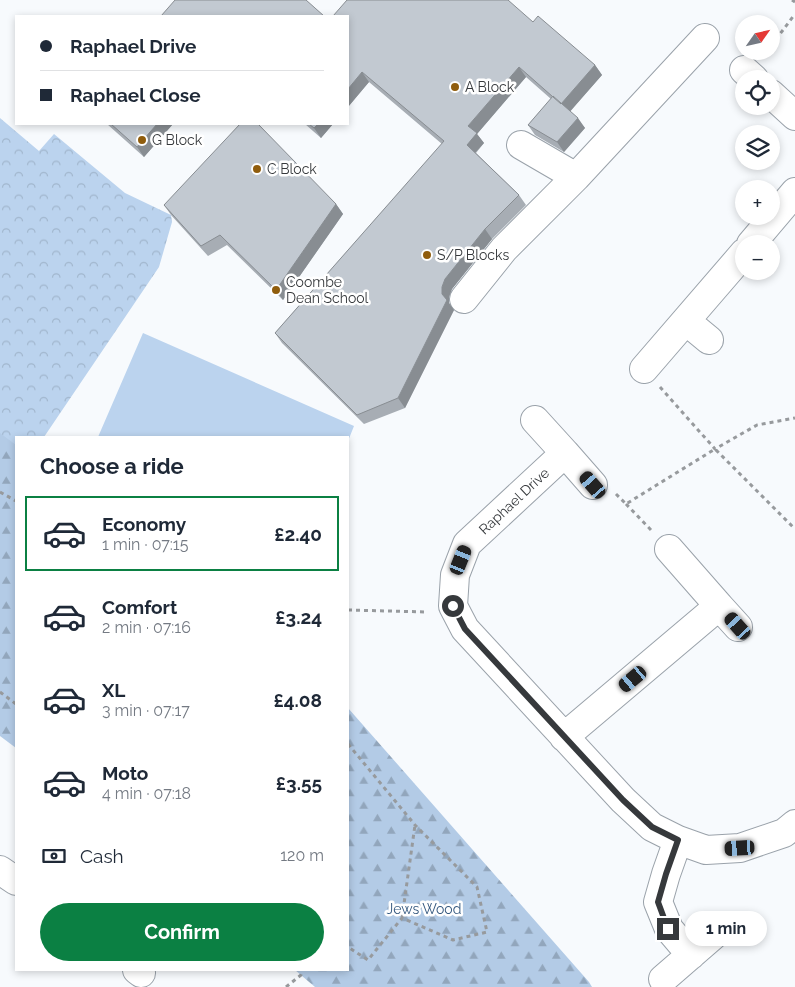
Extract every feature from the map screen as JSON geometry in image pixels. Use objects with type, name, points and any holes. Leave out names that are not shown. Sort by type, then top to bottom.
[{"type":"street","points":[[464,299],[504,249],[576,177],[705,38]]},
{"type":"street","points":[[780,102],[795,116]]},
{"type":"street","points":[[520,146],[576,177]]},
{"type":"street","points":[[759,235],[795,192]]},
{"type":"street","points":[[644,369],[735,263]]},
{"type":"street","points":[[686,320],[709,340]]},
{"type":"street","points":[[535,420],[593,485]]},
{"type":"street","name":"Raphael Drive","points":[[453,606],[455,575],[468,544],[565,453]]},
{"type":"street","points":[[669,549],[738,626]]},
{"type":"street","points":[[453,606],[465,629],[564,738],[623,800],[652,827],[678,840],[706,850],[740,848],[791,834]]},
{"type":"street","points":[[564,738],[719,606]]},
{"type":"street","points":[[678,840],[658,902],[668,929],[691,955]]},
{"type":"street","points":[[0,870],[15,880]]},
{"type":"street","points":[[663,979],[715,934]]},
{"type":"path","points":[[780,34],[795,14]]},
{"type":"path","points":[[644,369],[715,449],[795,529]]},
{"type":"path","points":[[626,504],[757,425],[795,418]]},
{"type":"path","points":[[593,485],[602,479],[669,549]]},
{"type":"path","points":[[0,492],[15,500]]},
{"type":"path","points":[[349,610],[429,612],[453,606]]},
{"type":"path","points":[[0,692],[15,703]]},
{"type":"path","points":[[349,745],[415,824],[477,887],[487,932],[453,940],[402,918]]},
{"type":"path","points":[[349,948],[368,960],[402,918],[415,824]]},
{"type":"path","points":[[286,987],[301,976],[303,971]]},
{"type":"green space","points":[[0,118],[39,151],[54,134],[125,193],[171,215],[172,222],[159,267],[45,436],[15,436],[15,444],[0,433]]},
{"type":"green space","points":[[143,333],[354,426],[349,438],[349,436],[98,436]]},
{"type":"green space","points":[[0,431],[15,443],[15,747],[0,736]]},
{"type":"green space","name":"Jews Wood","points":[[349,709],[592,987],[315,987],[296,971],[349,971]]},
{"type":"building","points":[[175,0],[306,0],[323,15],[162,15]]},
{"type":"building","points":[[347,0],[508,0],[533,22],[538,16],[595,65],[561,104],[519,67],[468,126],[477,133],[467,145],[519,195],[485,229],[445,279],[442,294],[447,300],[398,398],[357,415],[275,333],[444,141],[362,72],[349,88],[349,15],[334,15]]},
{"type":"building","points":[[553,96],[578,118],[557,142],[528,125]]},
{"type":"building","points":[[112,125],[156,125],[137,147]]},
{"type":"building","name":"C Block","points":[[239,125],[259,125],[336,204],[276,290],[220,235],[201,246],[164,205]]},
{"type":"place","name":"A Block","points":[[455,87]]},
{"type":"place","name":"G Block","points":[[142,140]]},
{"type":"place","name":"C Block","points":[[257,169]]},
{"type":"place","name":"S/P Blocks","points":[[427,255]]},
{"type":"place","name":"Coombe Dean School","points":[[276,290]]},
{"type":"route","points":[[453,606],[465,629],[623,800],[652,827],[678,840],[658,902],[668,929]]}]
